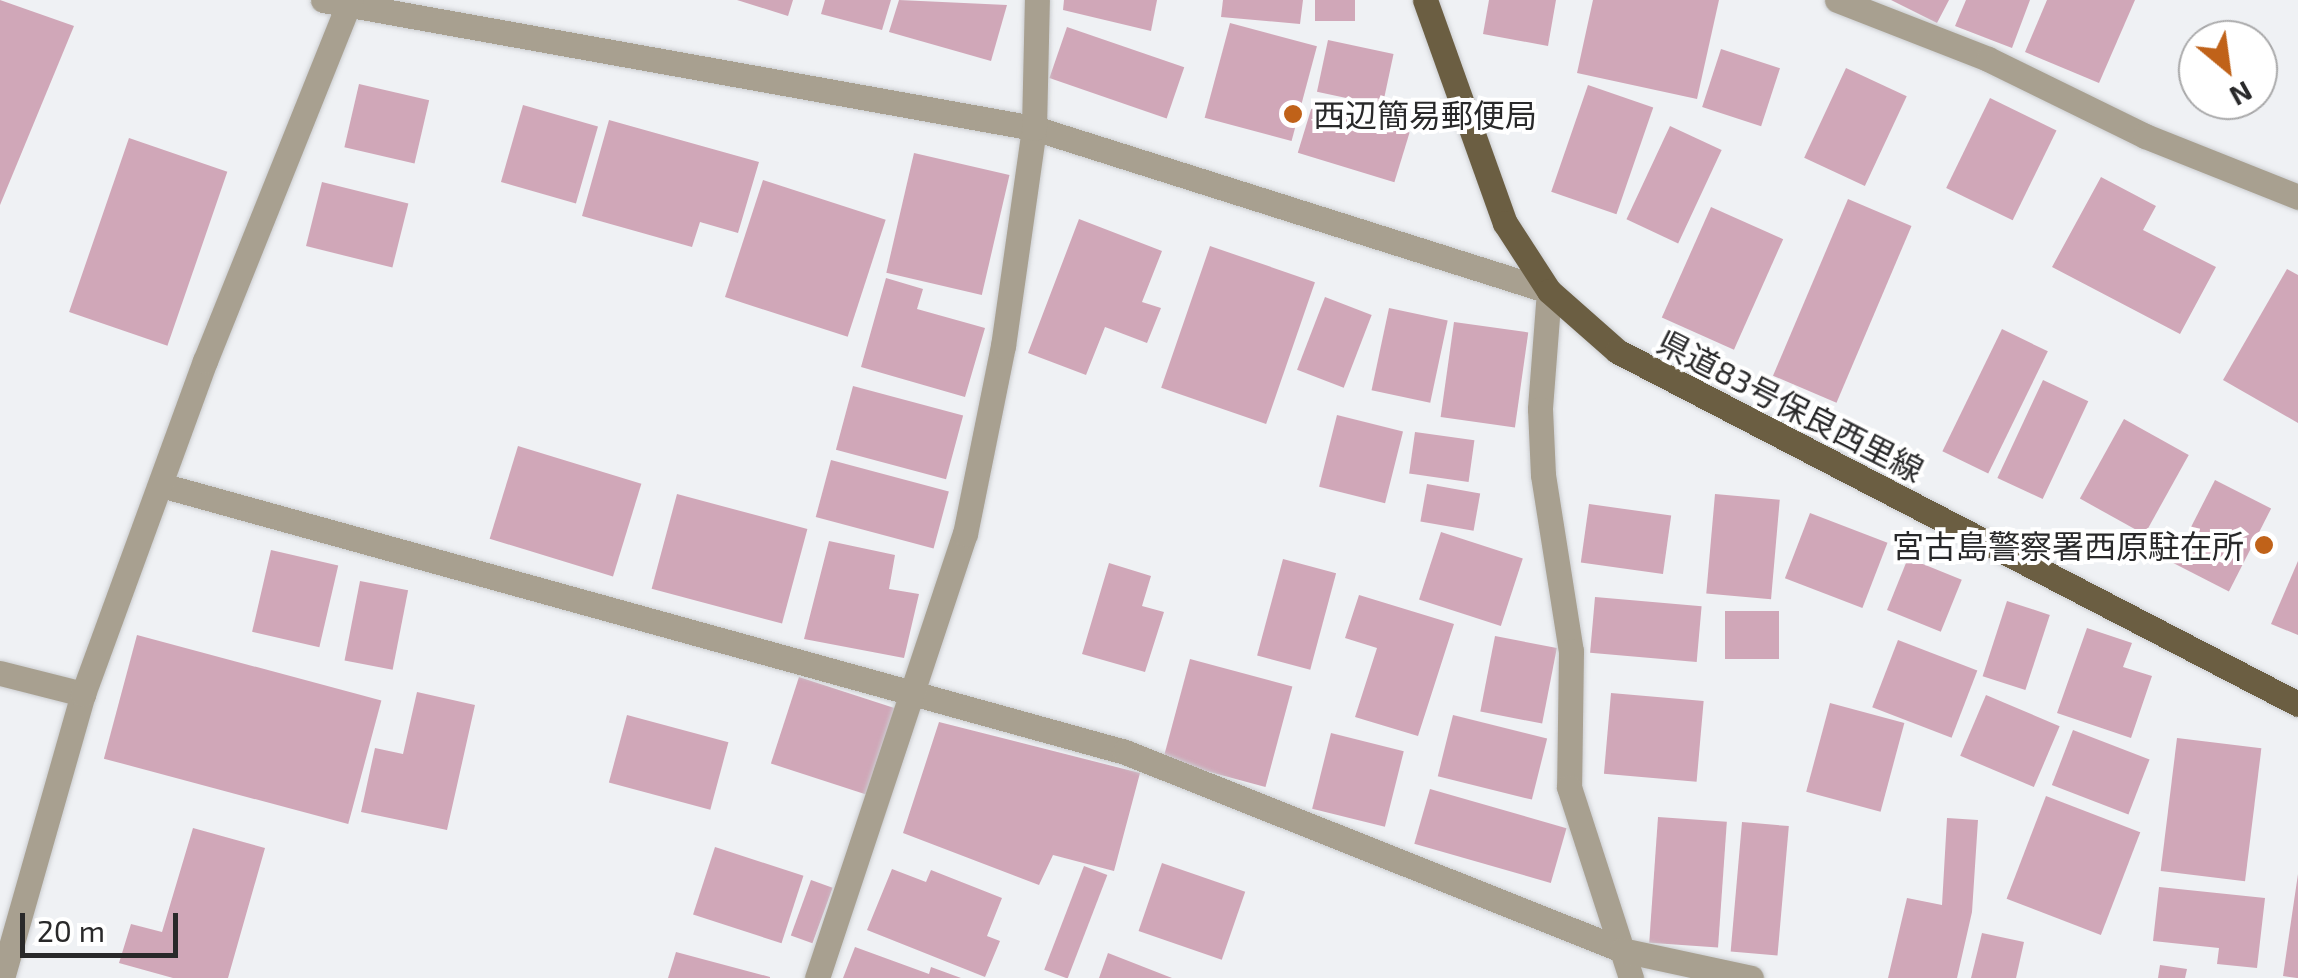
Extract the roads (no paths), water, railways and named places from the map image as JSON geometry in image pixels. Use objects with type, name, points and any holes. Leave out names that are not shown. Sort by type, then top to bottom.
[{"type":"main road","name":"県道83号保良西里線","points":[[1426,0],[1505,223],[1550,291],[1617,351],[2298,704]]},
{"type":"street","points":[[323,0],[1034,128],[1550,291],[1540,409],[1543,475],[1571,651],[1569,787],[1632,978]]},
{"type":"street","points":[[817,978],[917,692],[965,534],[1004,346],[1034,128],[1038,0]]},
{"type":"street","points":[[1837,0],[1988,59],[2145,136],[2298,198]]},
{"type":"street","points":[[2,978],[83,694],[349,3]]},
{"type":"street","points":[[161,485],[1125,752],[1622,950],[1750,978]]},
{"type":"street","points":[[0,673],[83,694]]},
{"type":"place","name":"西辺簡易郵便局","points":[[1293,114]]},
{"type":"place","name":"宮古島警察署西原駐在所","points":[[2264,545]]}]
